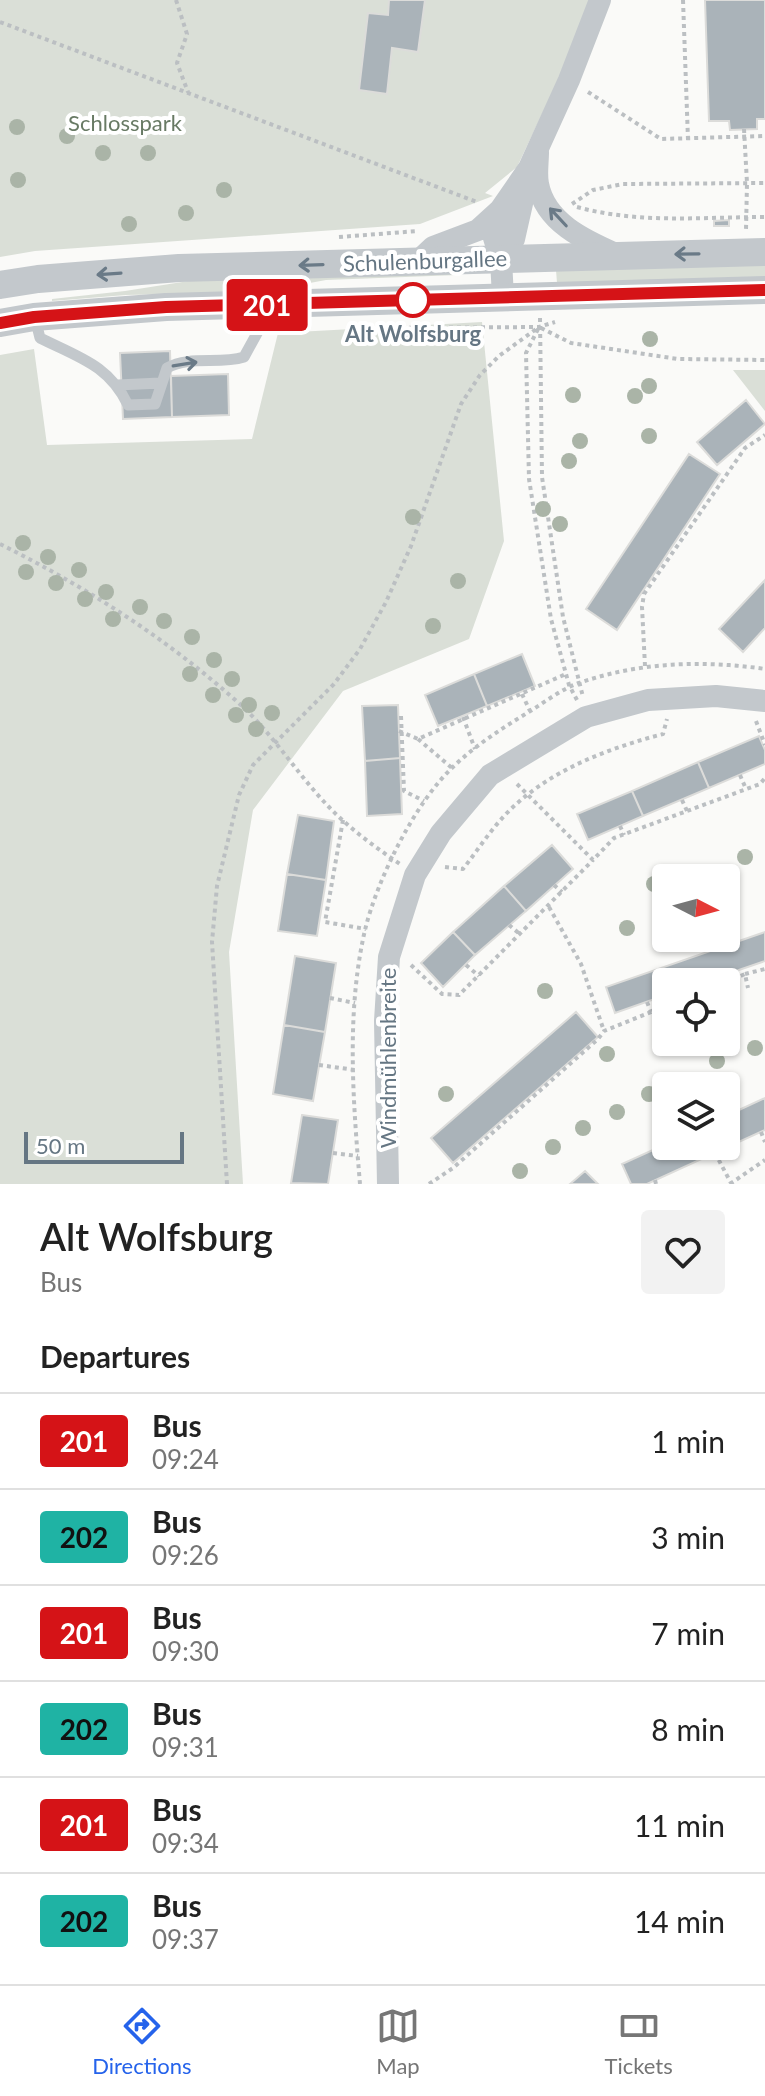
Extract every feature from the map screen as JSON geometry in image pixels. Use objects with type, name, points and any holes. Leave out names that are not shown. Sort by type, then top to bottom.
[{"type":"street","points":[[501,260],[514,239],[533,158],[569,80],[600,0]]},
{"type":"street","points":[[417,262],[433,247],[478,230],[491,207],[533,158]]},
{"type":"street","points":[[533,158],[538,186],[553,216],[583,240],[621,256]]},
{"type":"street","points":[[491,207],[494,238],[501,260],[503,297]]},
{"type":"street","name":"Schulenburgallee","points":[[0,285],[179,268],[755,252]]},
{"type":"street","points":[[34,317],[38,279]]},
{"type":"street","name":"Schulenburgallee","points":[[0,323],[34,317],[166,307],[765,290]]},
{"type":"street","name":"Windmühlenbreite","points":[[388,1184],[385,1021],[389,957],[415,875],[441,833],[490,775],[586,717],[648,700],[716,696],[758,706]]},
{"type":"lane","points":[[34,317],[40,338],[98,367],[118,385],[128,405],[155,404],[167,368],[179,361],[230,362],[244,357],[261,326],[285,305]]},
{"type":"lane","points":[[118,385],[160,383]]},
{"type":"path","points":[[176,0],[187,34],[177,63],[188,92]]},
{"type":"path","points":[[683,0],[688,140]]},
{"type":"path","points":[[0,22],[491,207]]},
{"type":"path","points":[[569,80],[661,139],[765,136]]},
{"type":"path","points":[[744,129],[747,217],[755,252]]},
{"type":"path","points":[[765,183],[623,184],[593,190],[571,205],[609,216],[643,219],[765,217]]},
{"type":"path","points":[[539,327],[571,343],[647,355],[678,359],[765,360]]},
{"type":"path","points":[[539,327],[526,353],[529,479],[551,619],[570,687],[586,717]]},
{"type":"path","points":[[539,327],[542,477],[563,617],[581,682],[586,717]]},
{"type":"path","points":[[227,1184],[212,942],[217,886],[239,795],[253,765],[334,684],[360,649],[386,602],[411,546],[467,394],[499,356],[539,327]]},
{"type":"path","points":[[645,667],[643,594],[743,446],[765,435]]},
{"type":"path","points":[[0,544],[60,574],[155,634],[241,706],[276,740],[343,820],[415,875]]},
{"type":"path","points":[[360,1184],[355,1070],[356,976],[380,885],[425,801],[452,768],[475,749],[530,711],[581,682],[645,667],[686,663],[765,669]]},
{"type":"path","points":[[418,739],[566,674]]},
{"type":"path","points":[[522,692],[530,711]]},
{"type":"path","points":[[758,706],[765,745]]},
{"type":"path","points":[[440,867],[463,869],[504,817],[528,794],[565,770],[625,744],[663,734],[670,711]]},
{"type":"path","points":[[401,716],[402,786],[404,791],[425,801]]},
{"type":"path","points":[[463,717],[475,749]]},
{"type":"path","points":[[400,731],[418,739],[452,768]]},
{"type":"path","points":[[500,769],[593,860]]},
{"type":"path","points":[[740,775],[746,789]]},
{"type":"path","points":[[404,976],[406,961],[442,994],[459,995],[614,838],[760,784],[765,778]]},
{"type":"path","points":[[682,800],[687,811]]},
{"type":"path","points":[[343,820],[322,921],[366,929]]},
{"type":"path","points":[[620,826],[624,835]]},
{"type":"path","points":[[329,856],[337,857]]},
{"type":"path","points":[[554,885],[562,892]]},
{"type":"path","points":[[549,907],[581,964],[604,1031]]},
{"type":"path","points":[[509,925],[521,935]]},
{"type":"path","points":[[466,965],[479,976]]},
{"type":"path","points":[[740,976],[765,969]]},
{"type":"path","points":[[745,974],[748,988]]},
{"type":"path","points":[[330,998],[355,1003]]},
{"type":"path","points":[[429,1184],[453,1168],[604,1031],[651,1012],[647,1002]]},
{"type":"path","points":[[319,1065],[355,1070]]},
{"type":"path","points":[[761,1132],[765,1142]]},
{"type":"path","points":[[333,1153],[358,1156]]},
{"type":"path","points":[[718,1160],[730,1184],[765,1160]]},
{"type":"green space","name":"Schlosspark","points":[[0,0],[590,0],[560,76],[517,167],[485,193],[493,196],[420,224],[35,251],[0,257]]},
{"type":"green space","points":[[765,263],[765,277],[557,283],[556,270]]},
{"type":"green space","points":[[458,271],[458,275],[326,280],[261,292],[126,295],[52,301],[195,280]]},
{"type":"green space","points":[[482,322],[504,541],[469,639],[343,691],[253,810],[229,952],[243,1184],[0,1184],[0,355],[34,349],[47,445],[252,439],[278,333]]},
{"type":"green space","points":[[733,370],[765,370],[765,411]]},
{"type":"building","points":[[389,0],[425,0],[418,52],[392,48],[387,94],[359,90],[368,13],[388,15]]},
{"type":"building","points":[[705,0],[765,0],[765,119],[757,119],[757,129],[730,130],[729,121],[709,121]]},
{"type":"building","points":[[729,220],[729,226],[714,226],[714,221]]},
{"type":"building","points":[[400,334],[413,334],[413,341],[400,341]]},
{"type":"building","points":[[170,351],[172,417],[123,419],[120,353]]},
{"type":"building","points":[[228,374],[229,415],[172,417],[171,376]]},
{"type":"building","points":[[746,400],[765,424],[717,465],[697,442]]},
{"type":"building","points":[[689,454],[720,474],[617,630],[586,609]]},
{"type":"building","points":[[765,580],[765,628],[743,652],[719,629]]},
{"type":"building","points":[[522,654],[535,686],[487,706],[474,674]]},
{"type":"building","points":[[474,674],[487,706],[438,726],[425,695]]},
{"type":"building","points":[[398,705],[400,758],[365,761],[362,706]]},
{"type":"building","points":[[759,736],[765,750],[765,764],[709,788],[698,762]]},
{"type":"building","points":[[400,758],[402,814],[367,816],[365,761]]},
{"type":"building","points":[[698,762],[709,788],[643,816],[632,791]]},
{"type":"building","points":[[632,791],[643,816],[588,840],[577,814]]},
{"type":"building","points":[[298,815],[334,821],[326,880],[287,874]]},
{"type":"building","points":[[552,845],[573,869],[526,911],[504,886]]},
{"type":"building","points":[[287,874],[326,880],[317,936],[278,931]]},
{"type":"building","points":[[504,886],[526,911],[475,955],[453,932]]},
{"type":"building","points":[[453,932],[475,955],[443,987],[421,963]]},
{"type":"building","points":[[765,932],[765,961],[740,970],[661,968],[707,952],[740,952],[740,941]]},
{"type":"building","points":[[295,956],[336,963],[325,1032],[284,1025]]},
{"type":"building","points":[[652,971],[652,1000],[615,1013],[606,987]]},
{"type":"building","points":[[576,1012],[598,1037],[453,1163],[431,1138]]},
{"type":"building","points":[[284,1025],[325,1032],[313,1101],[273,1094]]},
{"type":"building","points":[[765,1098],[765,1130],[740,1141],[740,1110]]},
{"type":"building","points":[[302,1115],[338,1120],[328,1184],[291,1183]]},
{"type":"building","points":[[652,1150],[652,1160],[699,1160],[647,1184],[631,1184],[622,1164]]},
{"type":"building","points":[[585,1171],[598,1184],[570,1184]]},
{"type":"bus line","name":"201","points":[[0,323],[34,317],[166,307],[765,290]]},
{"type":"place","name":"Alt Wolfsburg","points":[[413,300]]}]
